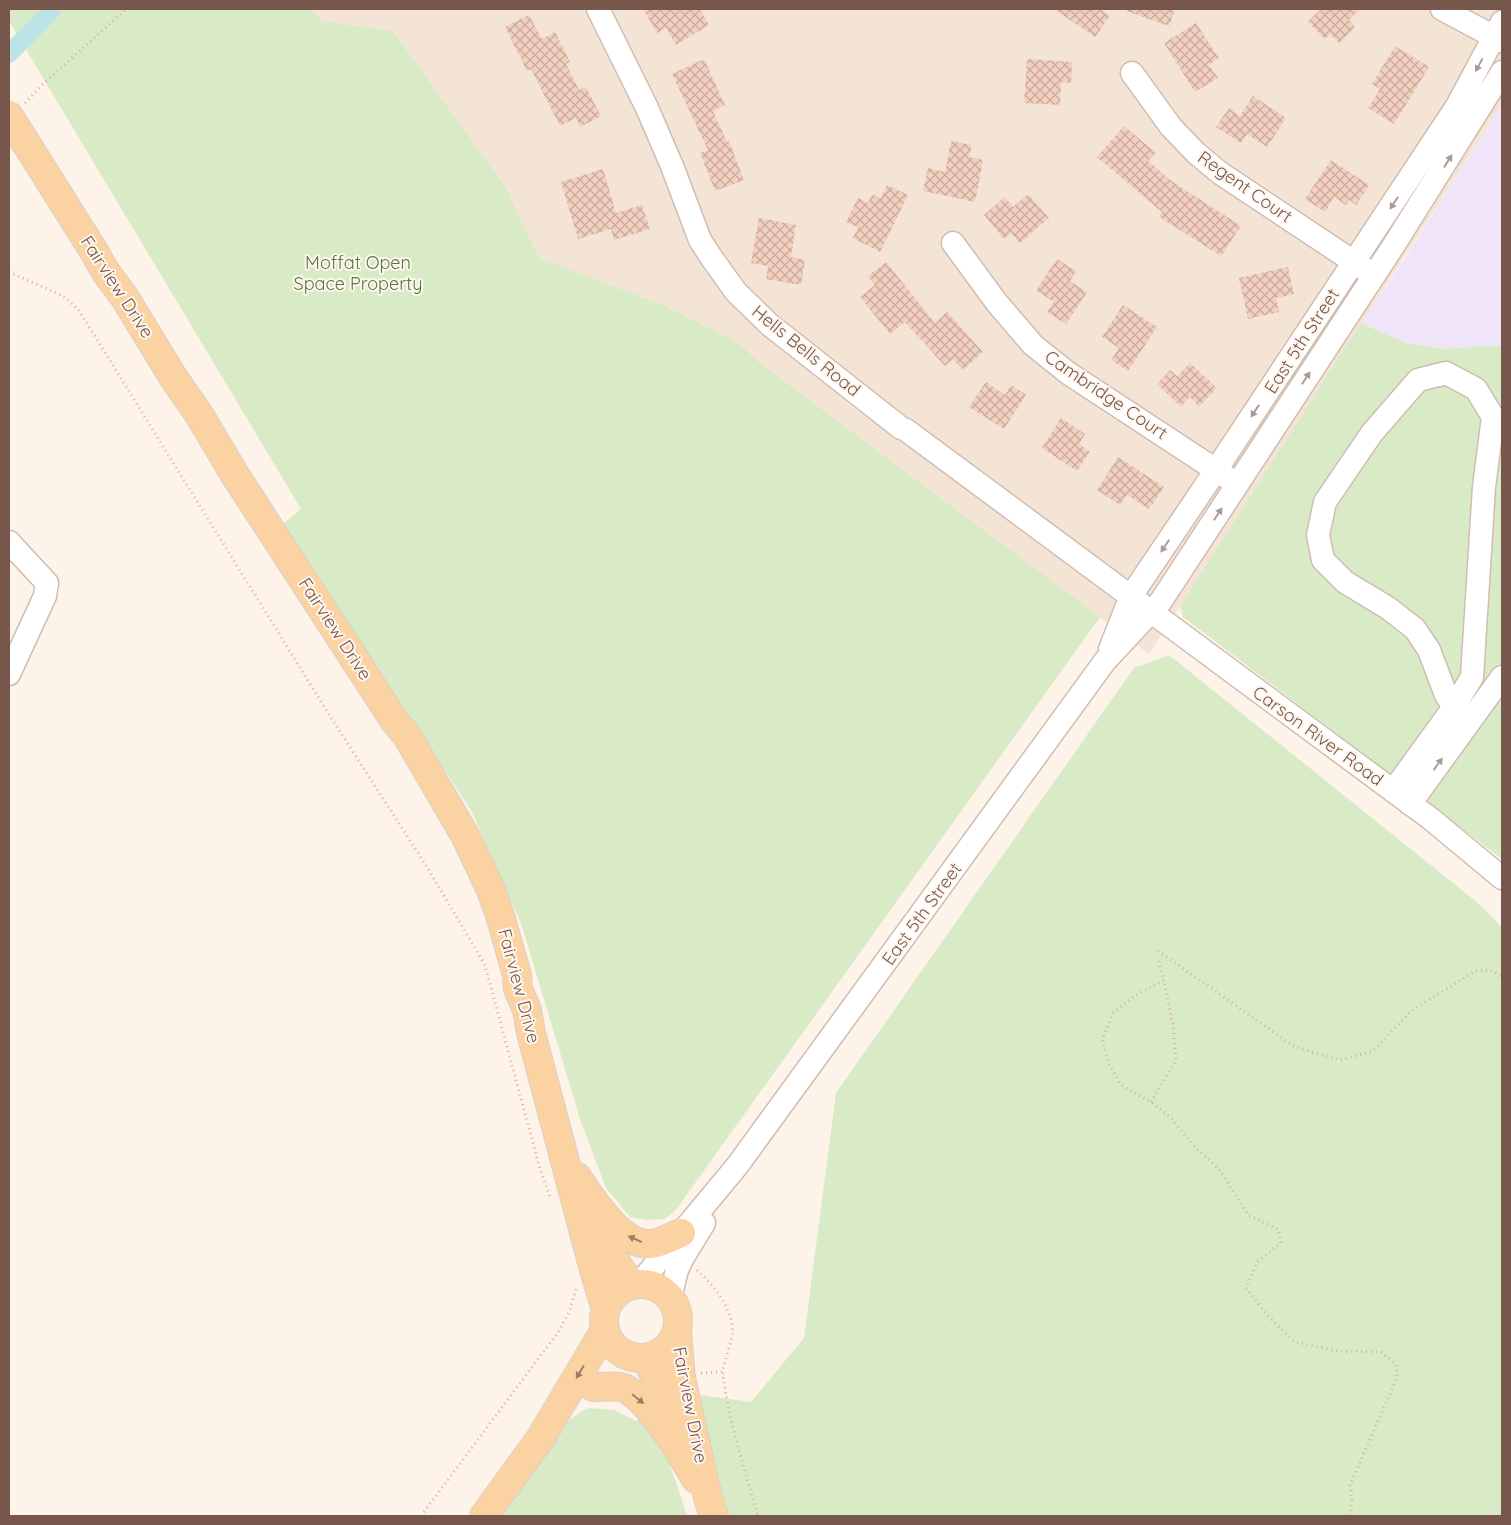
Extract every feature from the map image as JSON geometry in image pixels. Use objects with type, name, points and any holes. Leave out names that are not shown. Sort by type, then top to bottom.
[{"type":"main road","name":"Fairview Drive","points":[[15,112],[105,271],[125,298],[235,475],[394,720],[407,736],[466,837],[499,912],[517,975],[518,989],[526,1010],[568,1170],[605,1319]]},
{"type":"main road","name":"Fairview Drive","points":[[568,1170],[612,1257],[636,1284]]},
{"type":"main road","points":[[568,1170],[600,1211],[631,1239],[648,1244],[681,1233]]},
{"type":"main road","points":[[484,1516],[540,1440],[605,1319],[613,1296],[625,1287],[636,1284],[654,1286],[665,1293],[677,1310],[677,1332],[665,1349],[660,1353],[613,1368],[540,1440]]},
{"type":"main road","points":[[605,1319],[607,1337],[616,1348],[640,1358]]},
{"type":"main road","name":"Fairview Drive","points":[[677,1332],[680,1378],[708,1498]]},
{"type":"main road","name":"Fairview Drive","points":[[640,1358],[708,1498]]},
{"type":"main road","points":[[593,1387],[623,1388],[643,1402],[672,1440],[708,1498]]},
{"type":"street","name":"Hells Bells Road","points":[[598,9],[647,108],[672,166],[700,240],[736,292],[770,325],[901,428],[1131,596]]},
{"type":"street","points":[[1442,9],[1500,33]]},
{"type":"street","name":"East 5th Street","points":[[1105,662],[1131,596],[1457,106],[1500,33]]},
{"type":"street","name":"East 5th Street","points":[[636,1284],[738,1166],[1105,662],[1161,600],[1400,236],[1502,72]]},
{"type":"street","name":"Regent Court","points":[[1132,74],[1171,127],[1196,153],[1220,173],[1374,275]]},
{"type":"street","name":"Cambridge Court","points":[[953,243],[997,303],[1033,344],[1068,373],[1237,484]]},
{"type":"street","points":[[1401,798],[1454,708],[1472,677],[1484,487],[1493,416],[1476,389],[1446,373],[1418,380],[1372,433],[1325,502],[1318,535],[1322,560],[1345,582],[1388,608],[1416,629],[1429,650],[1446,695],[1454,708]]},
{"type":"street","points":[[9,542],[46,584],[45,596],[9,674]]},
{"type":"street","name":"Carson River Road","points":[[1131,596],[1401,798],[1502,878]]},
{"type":"street","points":[[1401,798],[1502,677]]},
{"type":"street","name":"East 5th Street","points":[[670,1298],[677,1270],[682,1259],[738,1166]]},
{"type":"path","points":[[15,112],[126,9]]},
{"type":"path","points":[[9,272],[63,296],[78,310],[427,868],[485,965],[540,1168],[553,1204]]},
{"type":"path","points":[[1151,1102],[1176,1060],[1173,1026],[1158,951],[1295,1048],[1340,1060],[1373,1051],[1411,1011],[1477,970],[1494,971],[1502,978]]},
{"type":"path","points":[[1164,980],[1134,996],[1113,1013],[1102,1040],[1109,1064],[1121,1085],[1151,1102],[1172,1119],[1195,1148],[1219,1169],[1248,1215],[1278,1229],[1281,1243],[1258,1261],[1246,1288],[1269,1317],[1295,1342],[1337,1352],[1381,1352],[1396,1364],[1397,1378],[1369,1438],[1350,1485],[1352,1500],[1350,1516]]},
{"type":"path","points":[[695,1268],[710,1282],[726,1305],[732,1322],[731,1345],[723,1372],[728,1405],[758,1516]]},
{"type":"path","points":[[421,1516],[559,1331],[570,1310],[577,1285]]},
{"type":"path","points":[[694,1373],[723,1372]]},
{"type":"shaded area","points":[[311,9],[1502,9],[1502,105],[1149,654],[760,363],[738,342],[661,304],[539,258],[505,186],[393,31],[323,21]]},
{"type":"shaded area","points":[[1502,105],[1502,345],[1442,349],[1406,343],[1361,323],[1395,274]]},
{"type":"green space","name":"Moffat Open Space Property","points":[[9,9],[311,9],[323,21],[393,31],[505,186],[539,258],[661,304],[738,342],[760,363],[1100,617],[675,1211],[664,1219],[646,1220],[630,1217],[606,1188],[581,1122],[521,923],[472,812],[283,524],[301,509],[9,21]]},
{"type":"green space","points":[[1361,323],[1406,343],[1442,349],[1502,345],[1502,859],[1183,617],[1180,606]]},
{"type":"green space","points":[[1169,655],[1478,903],[1502,927],[1502,1516],[726,1516],[700,1395],[751,1402],[804,1338],[836,1093],[1134,668]]},
{"type":"green space","points":[[589,1408],[615,1410],[636,1421],[644,1415],[664,1449],[687,1516],[499,1516],[568,1421]]},
{"type":"building","points":[[643,9],[700,9],[709,25],[676,45],[666,28],[657,33]]},
{"type":"building","points":[[1054,9],[1100,9],[1110,16],[1095,37]]},
{"type":"building","points":[[1127,9],[1175,9],[1169,26],[1126,11]]},
{"type":"building","points":[[1321,9],[1360,9],[1349,20],[1355,27],[1339,43],[1330,34],[1325,39],[1308,22]]},
{"type":"building","points":[[529,15],[542,39],[555,32],[570,62],[566,64],[579,90],[586,87],[601,116],[580,127],[576,118],[560,126],[531,69],[527,71],[505,27]]},
{"type":"building","points":[[1196,23],[1219,58],[1209,65],[1218,78],[1195,92],[1164,43]]},
{"type":"building","points":[[1395,46],[1429,67],[1394,124],[1368,108],[1380,89],[1372,84]]},
{"type":"building","points":[[704,59],[725,105],[713,111],[727,142],[729,141],[744,180],[715,191],[700,153],[708,150],[672,74]]},
{"type":"building","points":[[1027,59],[1072,62],[1071,83],[1061,82],[1060,105],[1024,103]]},
{"type":"building","points":[[1253,96],[1286,118],[1267,147],[1247,134],[1241,143],[1216,127],[1229,108],[1240,116]]},
{"type":"building","points":[[1124,126],[1156,153],[1148,161],[1170,180],[1241,226],[1221,256],[1159,217],[1162,212],[1097,157]]},
{"type":"building","points":[[951,141],[972,145],[969,157],[983,160],[975,202],[923,191],[928,168],[945,172]]},
{"type":"building","points":[[1331,160],[1369,185],[1356,205],[1349,200],[1346,205],[1334,197],[1325,212],[1305,199]]},
{"type":"building","points":[[603,169],[616,213],[642,205],[650,229],[614,240],[611,229],[578,239],[561,182]]},
{"type":"building","points":[[887,185],[908,195],[880,252],[853,238],[858,227],[846,222],[858,198],[868,203],[872,194],[880,199]]},
{"type":"building","points":[[1028,194],[1049,218],[1020,243],[1011,233],[1004,239],[984,215],[1005,197],[1013,207]]},
{"type":"building","points":[[759,218],[796,225],[791,257],[805,260],[801,285],[766,279],[768,266],[751,263]]},
{"type":"building","points":[[1057,259],[1076,271],[1070,281],[1087,292],[1066,324],[1047,312],[1054,302],[1036,290]]},
{"type":"building","points":[[886,262],[935,323],[947,312],[983,352],[963,370],[953,359],[945,366],[905,322],[890,334],[860,297],[875,285],[868,276]]},
{"type":"building","points":[[1288,267],[1294,294],[1276,298],[1279,312],[1248,319],[1239,278]]},
{"type":"building","points":[[1123,305],[1157,327],[1128,371],[1111,360],[1119,348],[1102,337]]},
{"type":"building","points":[[1190,363],[1217,388],[1199,407],[1190,397],[1181,407],[1157,384],[1170,370],[1177,376]]},
{"type":"building","points":[[986,382],[1005,395],[1011,385],[1026,395],[1004,429],[969,407]]},
{"type":"building","points":[[1061,418],[1085,434],[1079,444],[1090,452],[1077,471],[1042,448]]},
{"type":"building","points":[[1118,457],[1164,487],[1149,509],[1127,495],[1120,505],[1097,490]]},
{"type":"waterway","points":[[9,54],[53,9]]}]
